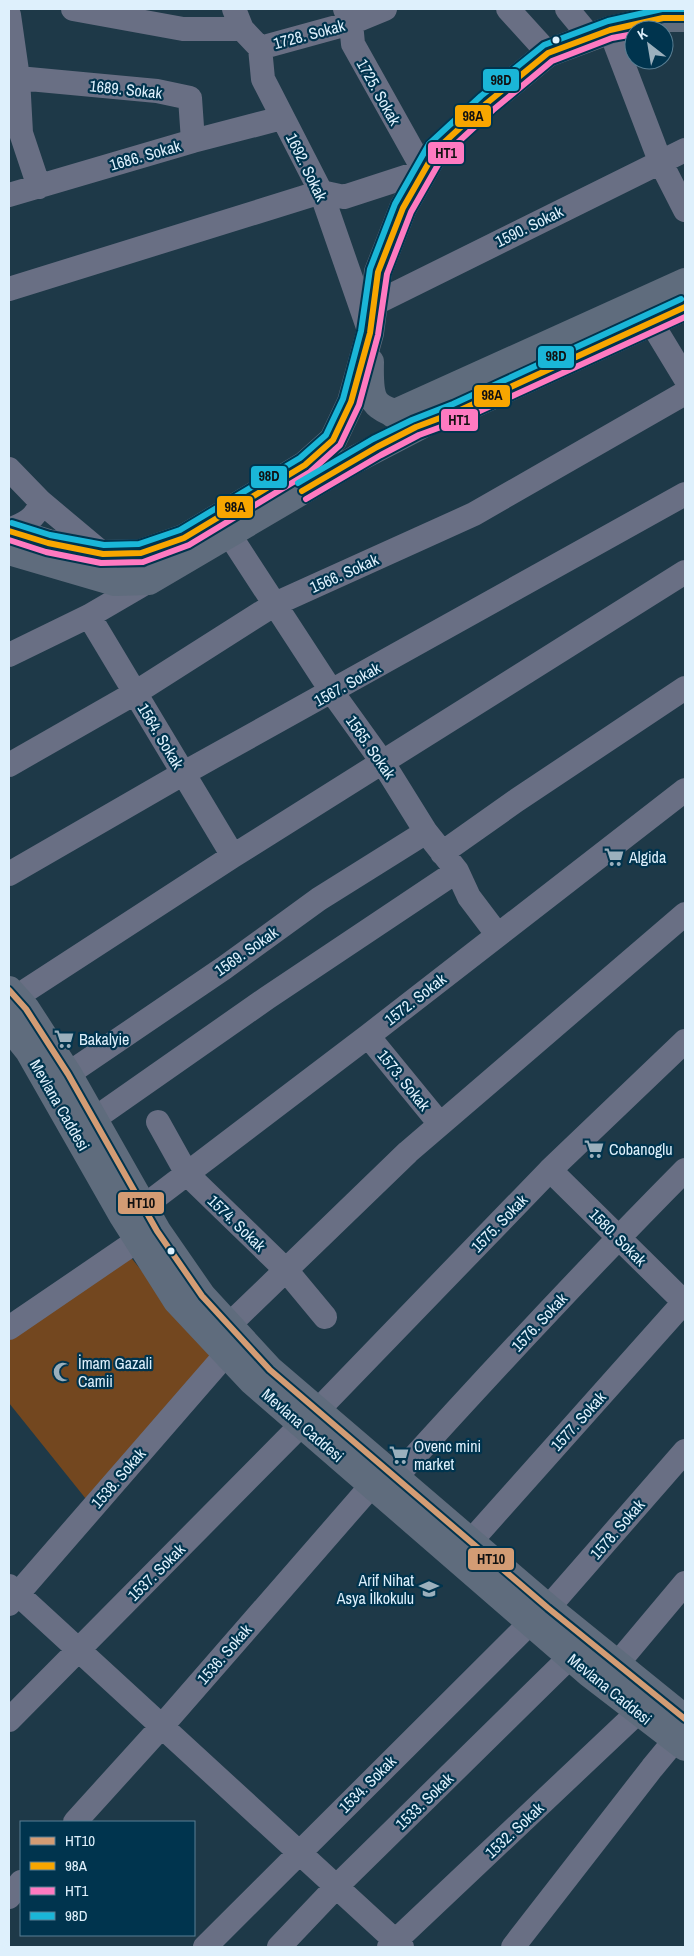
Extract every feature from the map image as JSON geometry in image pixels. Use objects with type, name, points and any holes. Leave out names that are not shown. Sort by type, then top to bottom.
[{"type":"main road","points":[[9,531],[48,543],[103,554],[141,553],[184,538],[305,465],[333,440],[351,402],[370,333],[378,272],[403,208],[436,150],[487,103],[548,53],[600,34],[663,18],[685,18]]},
{"type":"main road","points":[[393,414],[685,282]]},
{"type":"main road","points":[[9,551],[115,582],[149,581],[356,459],[429,421],[456,412],[685,307]]},
{"type":"main road","points":[[370,333],[371,395],[373,401],[393,414],[429,421]]},
{"type":"main road","name":"Mevlana Caddesi","points":[[12,993],[26,1009],[68,1074],[157,1231],[202,1296],[310,1417],[540,1615],[617,1664],[683,1733]]},
{"type":"main road","name":"Mevlana Caddesi","points":[[9,1026],[29,1051],[123,1216],[177,1301],[252,1381],[310,1417]]},
{"type":"main road","name":"Mevlana Caddesi","points":[[384,1481],[471,1542],[540,1615],[570,1657],[638,1712],[683,1733]]},
{"type":"street","points":[[73,9],[183,29],[238,19],[260,48]]},
{"type":"street","name":"1728. Sokak","points":[[260,48],[348,16],[385,9]]},
{"type":"street","points":[[508,9],[548,53]]},
{"type":"street","points":[[567,9],[600,34],[685,210]]},
{"type":"street","points":[[9,15],[18,78],[15,132],[39,187]]},
{"type":"street","name":"1725. Sokak","points":[[348,16],[352,44],[424,171]]},
{"type":"street","name":"1692. Sokak","points":[[260,48],[263,79],[321,192],[370,333]]},
{"type":"street","name":"1689. Sokak","points":[[18,78],[157,91],[190,98],[193,141]]},
{"type":"street","name":"1686. Sokak","points":[[9,195],[193,141],[282,118]]},
{"type":"street","name":"1590. Sokak","points":[[374,304],[685,150]]},
{"type":"street","points":[[9,289],[321,192],[344,197],[424,171]]},
{"type":"street","points":[[651,322],[685,378]]},
{"type":"street","name":"1566. Sokak","points":[[9,765],[134,693],[275,604],[474,514],[685,393]]},
{"type":"street","points":[[9,469],[41,502],[103,554]]},
{"type":"street","name":"1567. Sokak","points":[[9,874],[184,773],[685,494]]},
{"type":"street","points":[[9,531],[32,519],[38,512],[41,502]]},
{"type":"street","name":"1565. Sokak","points":[[228,534],[332,692],[383,763],[426,832],[450,862],[469,897],[497,934]]},
{"type":"street","points":[[12,993],[383,763],[685,572]]},
{"type":"street","points":[[9,655],[89,616],[149,581]]},
{"type":"street","name":"1564. Sokak","points":[[89,616],[233,856]]},
{"type":"street","points":[[94,1119],[267,998],[450,862],[517,800],[685,688]]},
{"type":"street","name":"1572. Sokak","points":[[143,1207],[368,1036],[685,790]]},
{"type":"street","name":"1569. Sokak","points":[[68,1074],[224,968],[319,899],[426,832]]},
{"type":"street","points":[[229,1325],[408,1152],[685,914]]},
{"type":"street","name":"1573. Sokak","points":[[368,1036],[440,1124]]},
{"type":"street","name":"1575. Sokak","points":[[310,1417],[550,1170],[685,1041]]},
{"type":"street","name":"1574. Sokak","points":[[158,1122],[187,1174],[286,1270],[325,1317]]},
{"type":"street","name":"1580. Sokak","points":[[550,1170],[685,1302]]},
{"type":"street","name":"1576. Sokak","points":[[384,1481],[685,1170]]},
{"type":"street","points":[[9,1328],[138,1240]]},
{"type":"street","name":"1577. Sokak","points":[[471,1542],[685,1302]]},
{"type":"street","name":"1538. Sokak","points":[[12,1594],[227,1353]]},
{"type":"street","name":"1537. Sokak","points":[[9,1720],[310,1417]]},
{"type":"street","name":"1578. Sokak","points":[[540,1615],[685,1450]]},
{"type":"street","name":"1536. Sokak","points":[[75,1821],[384,1481]]},
{"type":"street","points":[[617,1664],[685,1583]]},
{"type":"street","points":[[12,1594],[79,1650],[336,1887],[396,1945]]},
{"type":"street","name":"1534. Sokak","points":[[205,1947],[298,1852],[540,1615]]},
{"type":"street","name":"1533. Sokak","points":[[279,1947],[336,1887],[570,1657]]},
{"type":"street","name":"1532. Sokak","points":[[396,1945],[638,1712]]},
{"type":"street","points":[[513,1947],[652,1768],[683,1733]]},
{"type":"street","points":[[9,1897],[20,1883]]},
{"type":"shaded area","points":[[128,1254],[214,1359],[86,1499],[9,1403],[9,1339]]},
{"type":"transit line","name":"98D","points":[[12,523],[50,535],[104,545],[139,544],[180,530],[300,458],[326,435],[343,399],[361,331],[370,269],[395,204],[429,144],[481,96],[544,45],[608,21],[662,9],[685,9]]},
{"type":"transit line","name":"98A","points":[[9,531],[48,543],[103,554],[141,553],[184,538],[305,465],[333,440],[351,402],[370,333],[378,272],[403,208],[436,150],[487,103],[548,53],[610,30],[663,18],[685,18]]},
{"type":"transit line","name":"HT1","points":[[9,540],[46,552],[101,563],[143,562],[189,545],[310,472],[340,445],[359,405],[378,335],[387,274],[411,212],[443,156],[493,110],[552,61],[612,38],[624,36]]},
{"type":"transit line","name":"98D","points":[[298,483],[373,439],[412,420],[453,404],[681,299]]},
{"type":"transit line","name":"98A","points":[[302,491],[377,447],[416,427],[456,412],[685,307]]},
{"type":"transit line","name":"HT1","points":[[306,499],[419,435],[460,420],[685,317]]},
{"type":"transit line","name":"HT10","points":[[9,990],[26,1009],[68,1074],[157,1231],[202,1296],[270,1370],[548,1608],[685,1719]]},
{"type":"place","name":"Algida","points":[[614,857]]},
{"type":"place","name":"Bakalyie","points":[[64,1039]]},
{"type":"place","name":"Cobanoglu","points":[[594,1149]]},
{"type":"place","name":"İmam Gazali Camii","points":[[63,1372]]},
{"type":"place","name":"Ovenc mini market","points":[[399,1455]]},
{"type":"place","name":"Arif Nihat Asya İlkokulu","points":[[429,1589]]}]
